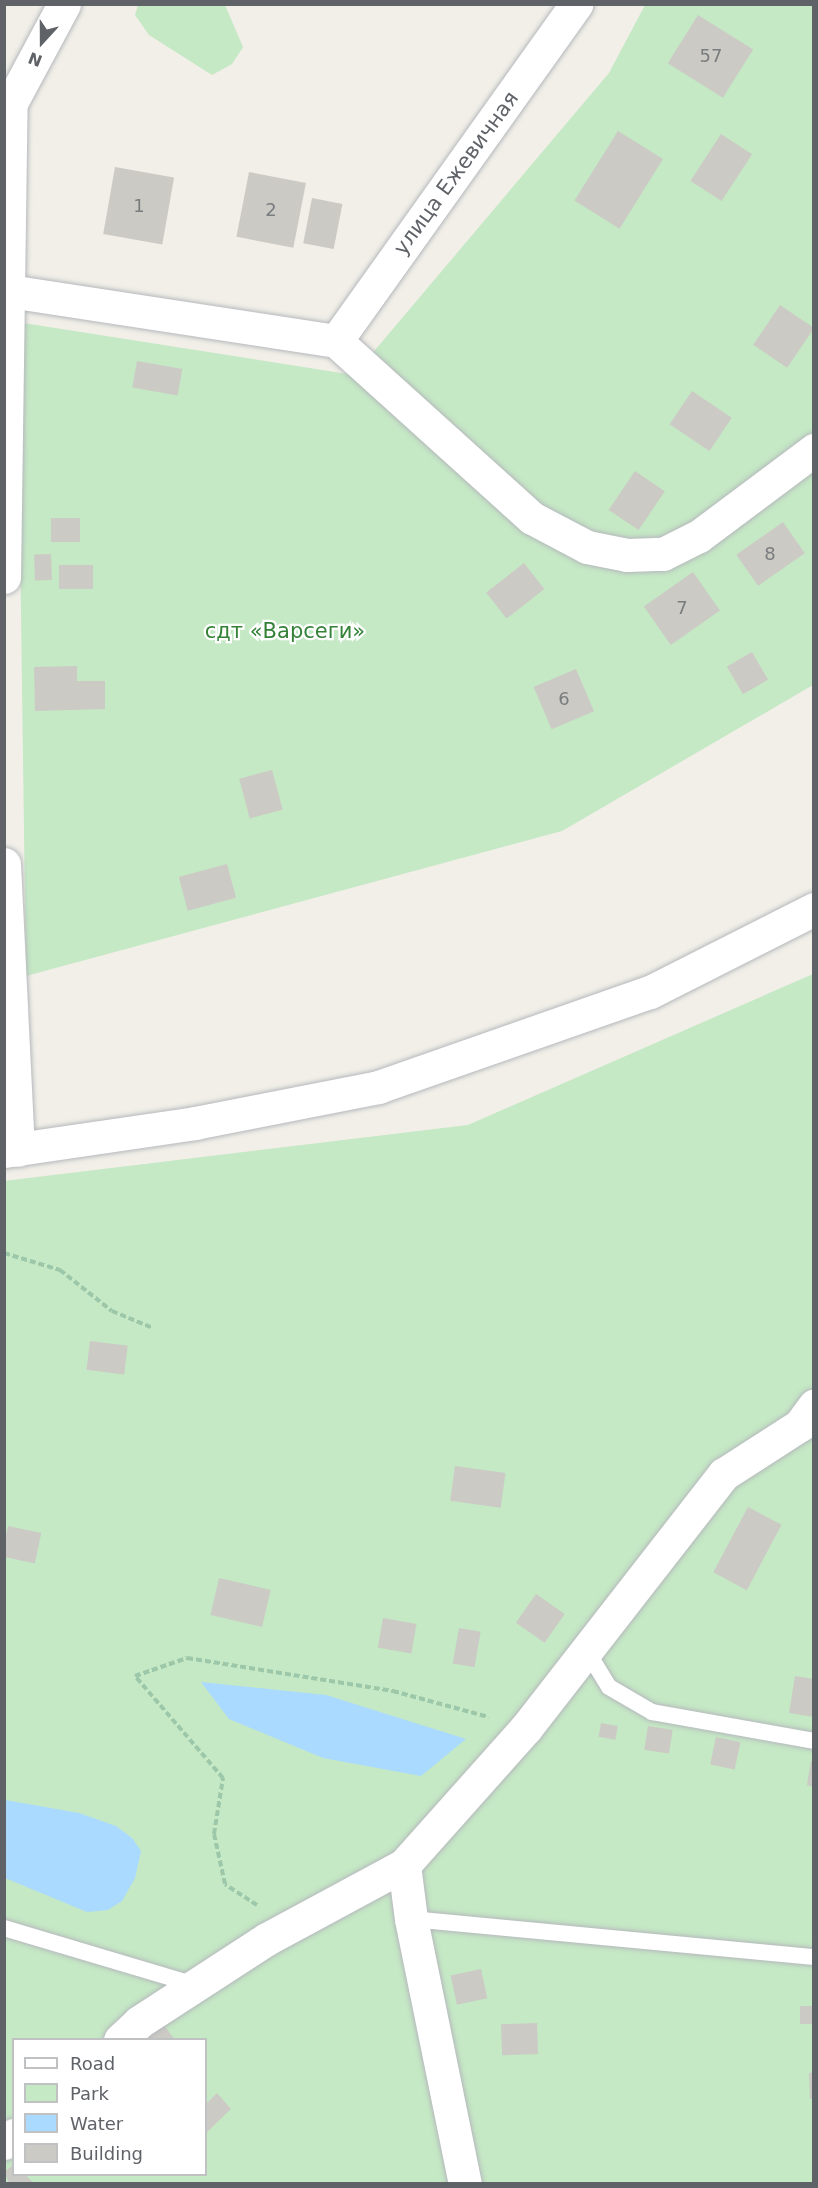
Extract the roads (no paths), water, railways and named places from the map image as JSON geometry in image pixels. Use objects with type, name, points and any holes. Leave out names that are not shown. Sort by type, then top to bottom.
[{"type":"street","points":[[4,577],[9,291],[8,99],[64,4]]},
{"type":"street","name":"улица Ежевичная","points":[[336,341],[576,4]]},
{"type":"street","points":[[9,291],[336,341],[532,518],[587,547],[627,555],[663,554],[699,536],[813,450]]},
{"type":"street","points":[[4,864],[11,1151],[195,1123],[378,1087],[650,992],[813,909]]},
{"type":"street","points":[[123,2038],[196,1985],[290,1927],[404,1865],[526,1728],[724,1474],[809,1421]]},
{"type":"street","points":[[404,1865],[411,1919],[465,2184]]},
{"type":"lane","points":[[587,1651],[609,1687],[652,1712],[813,1741]]},
{"type":"lane","points":[[411,1919],[813,1957]]},
{"type":"lane","points":[[4,1928],[196,1985]]},
{"type":"water","points":[[201,1682],[326,1695],[466,1739],[421,1776],[323,1758],[229,1719]]},
{"type":"water","points":[[5,1800],[79,1813],[116,1826],[132,1838],[141,1851],[135,1878],[122,1901],[108,1910],[87,1912],[5,1878]]},
{"type":"park label","name":"сдт «Варсеги»","points":[[285,631]]}]
